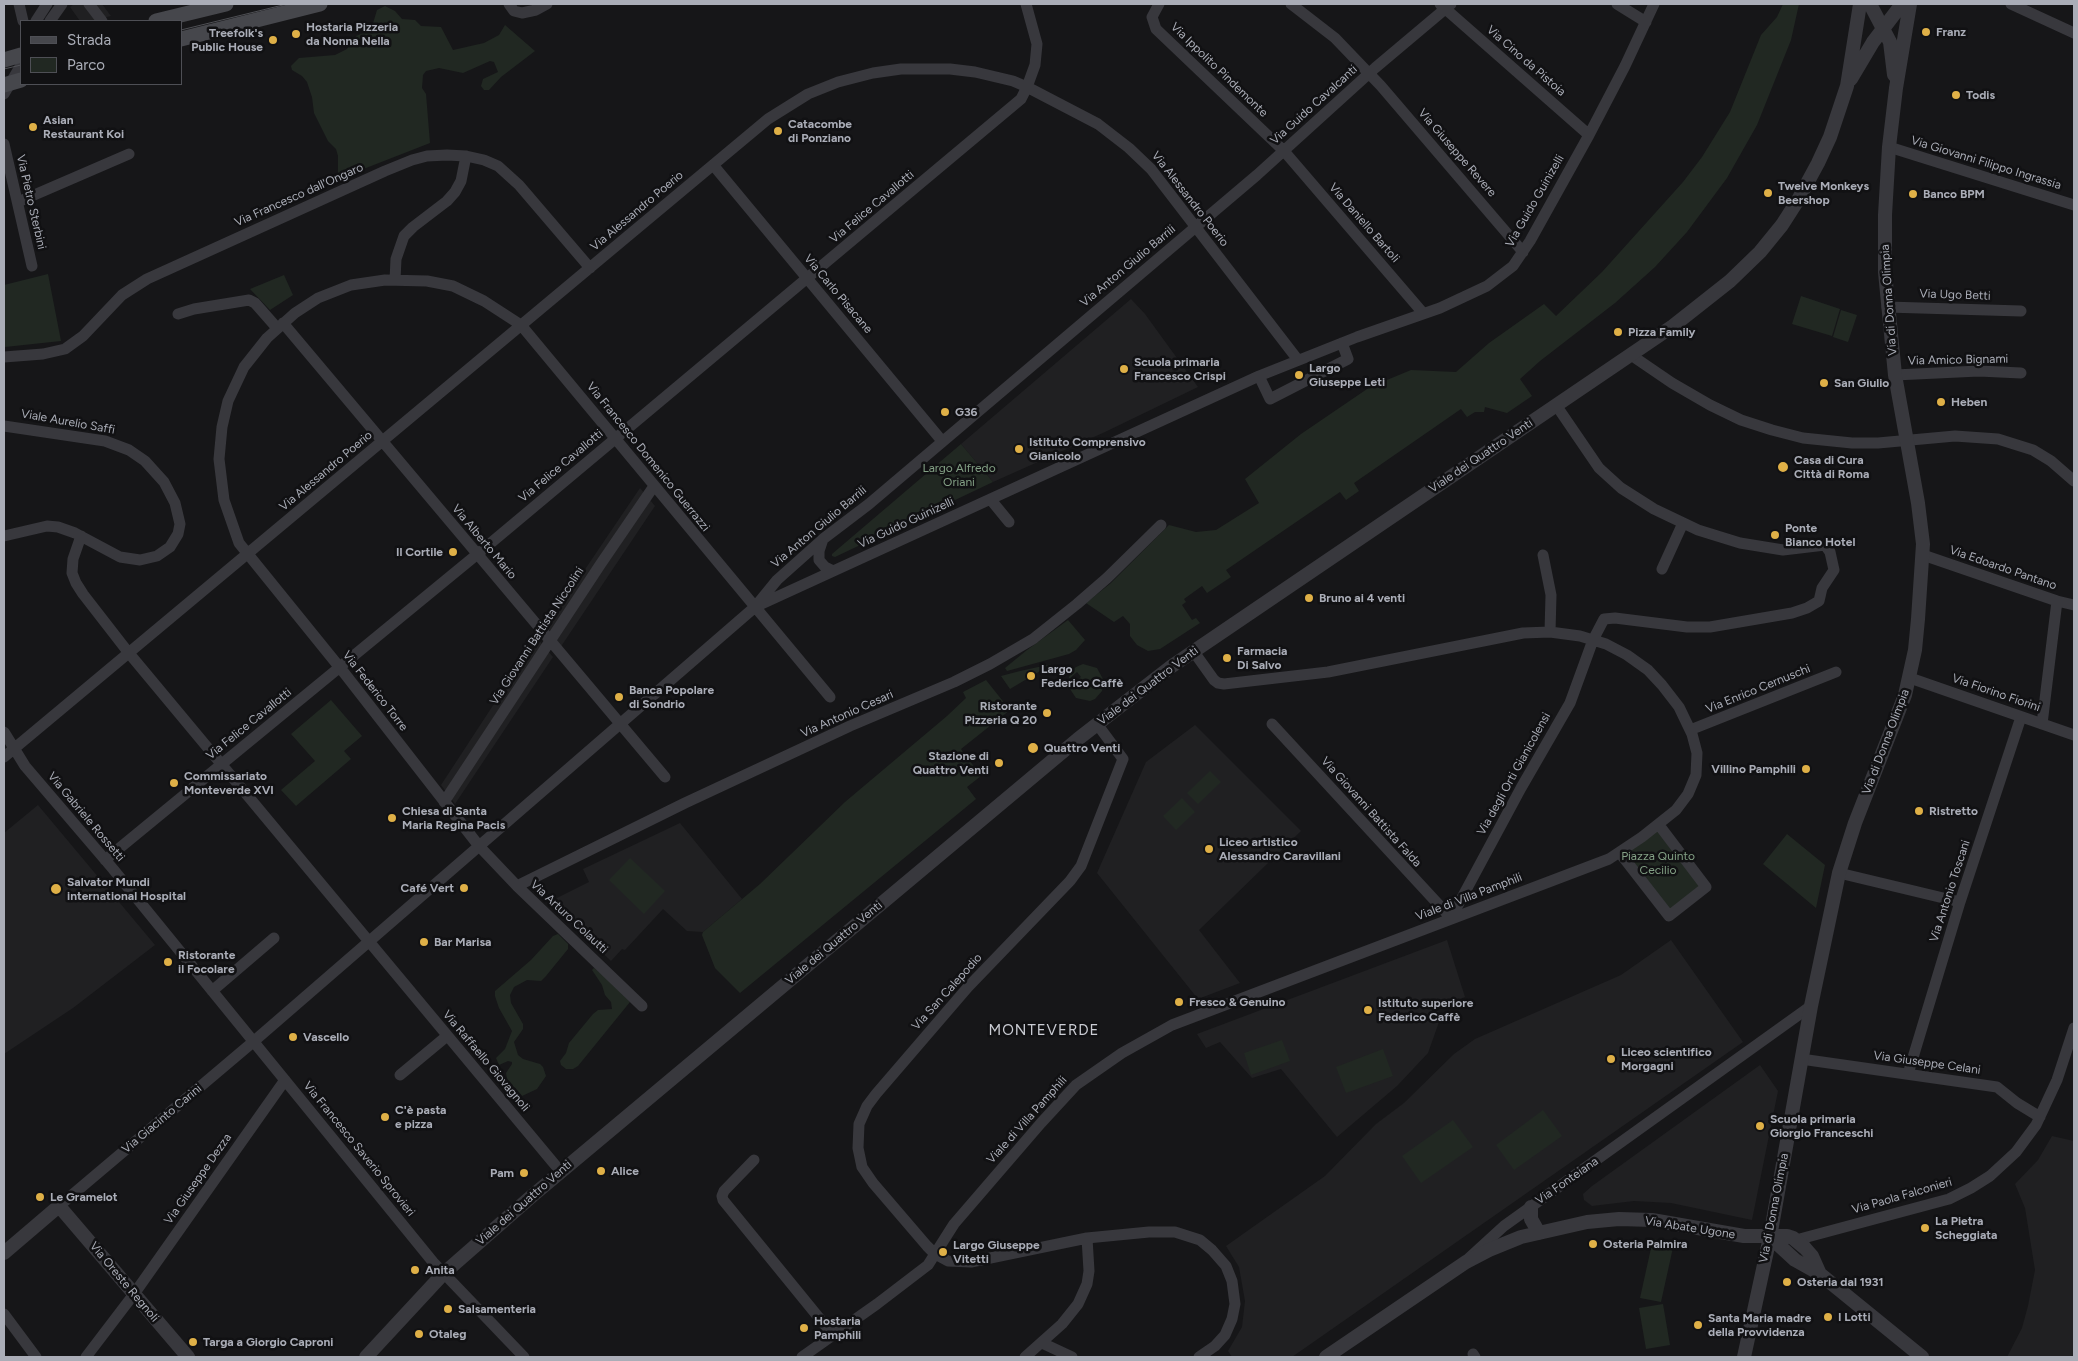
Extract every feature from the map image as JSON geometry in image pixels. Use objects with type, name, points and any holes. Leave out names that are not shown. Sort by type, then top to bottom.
[{"type":"main road","points":[[160,20],[226,4]]},
{"type":"main road","points":[[182,39],[320,4]]},
{"type":"street","points":[[19,4],[23,20]]},
{"type":"street","points":[[37,20],[47,4]]},
{"type":"street","points":[[51,20],[62,4]]},
{"type":"street","points":[[89,4],[101,20]]},
{"type":"street","points":[[509,4],[514,11],[522,13],[536,10],[546,4]]},
{"type":"street","name":"Via Felice Cavallotti","points":[[106,860],[808,279],[1021,99],[1035,65],[1037,44],[1026,4]]},
{"type":"street","name":"Via Ippolito Pindemonte","points":[[1159,4],[1152,15],[1156,29],[1284,151]]},
{"type":"street","name":"Via Giuseppe Revere","points":[[1291,4],[1330,32],[1369,74],[1523,252]]},
{"type":"street","points":[[1617,4],[1646,22]]},
{"type":"street","name":"Via Guido Guinizelli","points":[[1342,343],[1458,300],[1487,286],[1510,269],[1523,252],[1589,135],[1654,4]]},
{"type":"street","points":[[1846,86],[1860,4]]},
{"type":"street","points":[[1870,4],[1892,47],[1896,88]]},
{"type":"street","points":[[1846,86],[1883,28],[1902,4]]},
{"type":"street","points":[[1896,88],[1910,4]]},
{"type":"street","points":[[2011,4],[2074,33]]},
{"type":"street","name":"Via Guido Cavalcanti","points":[[1196,227],[1284,151],[1445,5]]},
{"type":"street","name":"Via Cino da Pistoia","points":[[1445,5],[1589,135]]},
{"type":"street","points":[[10,85],[14,60],[20,47]]},
{"type":"street","points":[[1864,56],[1879,52],[1886,55],[1893,63]]},
{"type":"street","name":"Via Alessandro Poerio","points":[[4,757],[521,324],[781,110],[823,88],[856,77],[901,69],[950,69],[994,76],[1027,87],[1098,124],[1129,148],[1151,169],[1298,360]]},
{"type":"street","name":"Viale dei Quattro Venti","points":[[366,1357],[443,1274],[561,1172],[1097,724],[1172,666],[1673,326],[1721,289],[1754,259],[1775,234],[1798,200],[1830,137],[1846,86]]},
{"type":"street","name":"Via di Donna Olimpia","points":[[1744,1357],[1770,1237],[1811,1006],[1839,873],[1855,823],[1905,695],[1910,678],[1918,619],[1923,555],[1918,503],[1894,375],[1887,307],[1885,215],[1888,147],[1896,88]]},
{"type":"street","name":"Via Pietro Sterbini","points":[[4,144],[32,266]]},
{"type":"street","name":"Via Giovanni Filippo Ingrassia","points":[[1888,147],[2074,205]]},
{"type":"street","name":"Via Daniello Bartoli","points":[[1284,151],[1423,313]]},
{"type":"street","points":[[18,202],[129,154]]},
{"type":"street","name":"Via Francesco dall'Ongaro","points":[[4,356],[43,354],[65,349],[80,339],[117,300],[141,282],[385,170],[428,156],[466,156],[490,162],[511,177],[590,268]]},
{"type":"street","points":[[395,280],[396,259],[404,236],[413,226],[447,201],[455,192],[461,180],[466,156]]},
{"type":"street","name":"Via Carlo Pisacane","points":[[714,166],[942,441]]},
{"type":"street","name":"Via Anton Giulio Barrili","points":[[368,940],[755,607],[776,580],[823,539],[869,504],[1196,227]]},
{"type":"street","name":"Via Francesco Domenico Guerrazzi","points":[[280,326],[310,303],[338,289],[368,282],[395,280],[427,281],[453,286],[484,301],[521,324],[830,697]]},
{"type":"street","name":"Via Alberto Mario","points":[[178,314],[249,300],[255,303],[280,326],[382,442],[665,777]]},
{"type":"street","name":"Via Ugo Betti","points":[[1887,307],[2021,310]]},
{"type":"street","name":"Via Federico Torre","points":[[280,326],[262,344],[240,374],[228,401],[222,428],[219,466],[222,494],[232,527],[247,555],[340,668],[479,846]]},
{"type":"street","points":[[1342,343],[1348,359],[1270,399],[1259,376],[1298,360],[1342,343]]},
{"type":"street","points":[[1631,354],[1691,395],[1719,410],[1761,427],[1803,438],[1870,444],[1956,436],[2014,443],[2041,454],[2074,481]]},
{"type":"street","name":"Via Amico Bignami","points":[[1894,375],[1979,371],[2021,373]]},
{"type":"street","name":"Via Guido Guinizelli","points":[[755,607],[1259,376]]},
{"type":"street","points":[[1556,405],[1594,461],[1607,476],[1643,503],[1683,523],[1662,569]]},
{"type":"street","name":"Viale Aurelio Saffi","points":[[4,426],[105,441],[129,450],[158,474],[175,503],[180,519],[179,531],[173,543],[160,554],[144,560],[120,557],[66,529],[51,526],[4,536]]},
{"type":"street","name":"Via Giovanni Battista Niccolini","points":[[444,802],[654,486]]},
{"type":"street","points":[[991,500],[1009,522]]},
{"type":"street","name":"Via degli Orti Gianicolensi","points":[[1451,918],[1521,788],[1570,703],[1593,640],[1602,622],[1610,618],[1706,627],[1792,613],[1807,608],[1819,601],[1822,588],[1834,570],[1830,552],[1822,544],[1791,550],[1774,550],[1723,538],[1683,523]]},
{"type":"street","name":"Via Antonio Cesari","points":[[517,886],[685,803],[850,726],[954,682],[990,664],[1033,639],[1077,604],[1107,578],[1161,525]]},
{"type":"street","name":"Via Raffaello Giovagnoli","points":[[81,536],[73,559],[72,572],[83,594],[128,652],[561,1172]]},
{"type":"street","points":[[823,539],[819,560],[825,567],[833,571]]},
{"type":"street","points":[[1543,555],[1551,595],[1550,632]]},
{"type":"street","name":"Via Edoardo Pantano","points":[[1923,555],[2057,601],[2074,605]]},
{"type":"street","points":[[2042,724],[2057,601]]},
{"type":"street","name":"Viale di Villa Pamphili","points":[[802,1357],[833,1336],[930,1262],[954,1224],[1041,1122],[1076,1085],[1122,1053],[1172,1025],[1593,865],[1620,853],[1659,825],[1681,804],[1693,782],[1696,770],[1697,753],[1690,730],[1672,698],[1648,670],[1620,651],[1593,640],[1568,633],[1523,633],[1328,672],[1224,684],[1216,681],[1194,652]]},
{"type":"street","name":"Via Enrico Cernuschi","points":[[1690,730],[1836,672]]},
{"type":"street","name":"Via Fiorino Fiorini","points":[[1910,678],[2074,735]]},
{"type":"street","name":"Via Antonio Toscani","points":[[1908,1074],[1960,902],[2021,717]]},
{"type":"street","name":"Via San Calepodio","points":[[935,1254],[874,1183],[862,1166],[857,1143],[860,1119],[876,1094],[944,1014],[1077,873],[1124,760],[1097,724]]},
{"type":"street","name":"Via Giovanni Battista Falda","points":[[1272,724],[1441,910],[1451,918]]},
{"type":"street","name":"Via Gabriele Rossetti","points":[[4,732],[25,766],[106,860],[253,1042]]},
{"type":"street","points":[[1620,853],[1669,916],[1706,887],[1659,825]]},
{"type":"street","name":"Via Arturo Colautti","points":[[479,846],[517,886],[642,1006]]},
{"type":"street","points":[[1839,873],[1960,902]]},
{"type":"street","points":[[212,991],[274,938]]},
{"type":"street","name":"Via Giacinto Carini","points":[[4,1253],[253,1042],[368,940]]},
{"type":"street","name":"Via Fonteiana","points":[[1326,1357],[1466,1262],[1496,1232],[1811,1006]]},
{"type":"street","name":"Via Paola Falconieri","points":[[1796,1240],[1949,1198],[1990,1176],[2007,1162],[2024,1143],[2040,1117],[2057,1080],[2074,1028]]},
{"type":"street","points":[[400,1075],[447,1036]]},
{"type":"street","name":"Via Francesco Saverio Sprovieri","points":[[253,1042],[443,1274],[524,1357]]},
{"type":"street","name":"Via Giuseppe Celani","points":[[1801,1059],[1997,1087],[2017,1104],[2040,1117]]},
{"type":"street","name":"Via Giuseppe Dezza","points":[[86,1357],[134,1294],[285,1080]]},
{"type":"street","points":[[754,1160],[724,1191],[723,1200],[833,1336]]},
{"type":"street","name":"Via Oreste Regnoli","points":[[59,1206],[188,1357]]},
{"type":"street","points":[[1531,1207],[1531,1219],[1539,1232]]},
{"type":"street","name":"Via Abate Ugone","points":[[1466,1262],[1510,1241],[1539,1232],[1587,1222],[1628,1219],[1670,1222],[1739,1236],[1787,1236],[1796,1240]]},
{"type":"street","points":[[935,1254],[952,1262],[971,1262],[1087,1238],[1149,1232],[1175,1232],[1196,1238],[1212,1250],[1221,1260],[1230,1277],[1234,1292],[1235,1308],[1224,1335],[1215,1346],[1199,1357]]},
{"type":"street","points":[[1770,1237],[1795,1260],[1820,1274],[1922,1357]]},
{"type":"street","points":[[1025,1357],[1072,1313],[1084,1292],[1089,1271],[1087,1238]]},
{"type":"street","points":[[1796,1240],[1812,1256],[1820,1274]]},
{"type":"street","points":[[4,1314],[36,1357]]},
{"type":"street","points":[[1042,1343],[1072,1357]]},
{"type":"shaded area","points":[[74,4],[102,4],[111,16],[94,20],[79,20],[70,7]]},
{"type":"shaded area","points":[[1131,299],[1145,314],[1198,387],[1105,432],[993,482],[961,444]]},
{"type":"shaded area","points":[[640,488],[655,506],[560,648],[544,630]]},
{"type":"shaded area","points":[[537,638],[553,657],[455,804],[441,785]]},
{"type":"shaded area","points":[[1195,725],[1301,831],[1199,930],[1240,983],[1198,999],[1097,873],[1146,762]]},
{"type":"shaded area","name":"Salvator Mundi international Hospital","points":[[38,805],[155,945],[73,1008],[4,1054],[4,833]]},
{"type":"shaded area","points":[[680,823],[742,899],[703,932],[687,931],[663,909],[625,950],[622,949],[611,961],[549,902],[589,882],[583,869]]},
{"type":"shaded area","points":[[1447,940],[1465,997],[1438,1008],[1439,1022],[1428,1053],[1397,1086],[1337,1137],[1281,1069],[1252,1078],[1220,1042],[1206,1048],[1197,1034]]},
{"type":"shaded area","points":[[1671,940],[1743,1042],[1292,1357],[1232,1357],[1228,1351],[1242,1327],[1245,1301],[1239,1267],[1226,1246],[1325,1176],[1376,1124],[1404,1103],[1454,1054],[1475,1039],[1621,975]]},
{"type":"shaded area","points":[[1760,1065],[1778,1091],[1752,1220],[1671,1203],[1634,1201],[1592,1206],[1584,1200],[1583,1194],[1592,1186]]},
{"type":"shaded area","points":[[2052,1136],[2074,1141],[2074,1357],[2007,1357],[2022,1328],[2035,1270],[2025,1208],[2015,1184],[2038,1160]]},
{"type":"green space","points":[[1783,4],[1799,4],[1791,40],[1757,125],[1727,178],[1687,232],[1655,267],[1615,303],[1540,361],[1520,379],[1532,396],[1507,413],[1485,407],[1484,412],[1475,412],[1467,417],[1461,409],[1354,483],[1359,491],[1346,500],[1340,492],[1226,570],[1231,577],[1207,593],[1202,586],[1184,599],[1186,602],[1182,605],[1192,620],[1196,618],[1200,623],[1160,649],[1148,651],[1137,645],[1130,636],[1130,624],[1123,616],[1114,622],[1086,603],[1111,583],[1169,525],[1196,532],[1216,530],[1259,503],[1245,479],[1301,434],[1370,387],[1411,370],[1456,372],[1489,343],[1544,304],[1556,316],[1602,272],[1683,182],[1702,157],[1730,112],[1761,35],[1777,17]]},
{"type":"green space","points":[[385,6],[395,11],[402,19],[415,20],[421,26],[441,27],[453,50],[484,43],[499,35],[505,25],[535,51],[501,77],[489,90],[484,90],[481,86],[483,79],[498,72],[494,62],[490,61],[463,73],[439,68],[426,71],[423,75],[422,88],[426,94],[430,143],[343,177],[338,172],[336,149],[328,141],[314,113],[312,97],[307,82],[302,76],[292,70],[291,66],[299,58],[335,55],[347,49],[356,36],[371,30],[377,10]]},
{"type":"green space","points":[[48,274],[61,341],[5,347],[4,411],[4,285]]},
{"type":"green space","points":[[284,275],[293,295],[270,310],[250,289]]},
{"type":"green space","points":[[1801,296],[1840,309],[1832,336],[1792,324]]},
{"type":"green space","points":[[1841,310],[1857,315],[1848,342],[1833,337]]},
{"type":"green space","name":"Largo Alfredo Oriani","points":[[961,444],[993,482],[835,557],[832,556],[832,554]]},
{"type":"green space","points":[[1068,620],[1085,640],[1076,650],[1069,654],[1007,671],[1005,668]]},
{"type":"green space","points":[[1052,664],[1010,689],[1001,676],[1020,671]]},
{"type":"green space","points":[[1083,664],[1097,668],[1104,681],[1102,691],[1095,699],[1090,701],[1076,698],[1068,686],[1081,677],[1077,672],[1068,680],[1071,672]]},
{"type":"green space","points":[[986,680],[1010,710],[961,749],[981,776],[967,787],[976,799],[740,993],[715,968],[702,935],[703,932],[760,884],[845,802],[947,716],[966,698],[963,692]]},
{"type":"green space","points":[[331,700],[362,736],[344,751],[351,759],[296,806],[281,790],[315,761],[291,734]]},
{"type":"green space","points":[[1210,771],[1221,782],[1198,804],[1187,793]]},
{"type":"green space","points":[[1182,798],[1195,812],[1176,830],[1163,816]]},
{"type":"green space","name":"Piazza Quinto Cecilio","points":[[1659,825],[1706,887],[1669,916],[1620,853]]},
{"type":"green space","points":[[1787,834],[1825,865],[1816,908],[1763,864]]},
{"type":"green space","points":[[630,858],[665,891],[644,914],[609,880]]},
{"type":"green space","points":[[558,934],[568,944],[568,949],[541,981],[527,980],[514,987],[510,995],[511,1003],[523,1024],[523,1029],[514,1042],[518,1055],[523,1059],[540,1064],[546,1076],[537,1089],[522,1096],[507,1079],[506,1073],[512,1062],[508,1061],[499,1065],[496,1058],[505,1049],[512,1031],[499,1008],[495,991],[531,960],[553,936]]},
{"type":"green space","points":[[594,968],[612,982],[630,1002],[578,1066],[573,1069],[566,1069],[561,1065],[560,1061],[566,1053],[569,1043],[598,1010],[612,1009],[611,1002],[605,995],[602,985],[592,970]]},
{"type":"green space","points":[[1282,1040],[1290,1061],[1251,1075],[1244,1053]]},
{"type":"green space","points":[[1383,1049],[1393,1076],[1346,1093],[1336,1067]]},
{"type":"green space","points":[[1543,1110],[1562,1136],[1514,1170],[1496,1145]]},
{"type":"green space","points":[[1453,1120],[1473,1147],[1421,1183],[1402,1156]]},
{"type":"green space","points":[[1653,1239],[1674,1243],[1661,1302],[1640,1298]]},
{"type":"green space","points":[[1663,1304],[1670,1345],[1646,1349],[1639,1308]]},
{"type":"tram line","points":[[182,30],[287,4]]},
{"type":"tram line","points":[[4,69],[20,65]]},
{"type":"place","name":"Franz","points":[[1926,32]]},
{"type":"place","name":"Hostaria Pizzeria da Nonna Nella","points":[[296,34]]},
{"type":"place","name":"Treefolk's Public House","points":[[273,40]]},
{"type":"place","name":"Todis","points":[[1956,95]]},
{"type":"place","name":"Asian Restaurant Koi","points":[[33,127]]},
{"type":"place","name":"Catacombe di Ponziano","points":[[778,131]]},
{"type":"place","name":"Twelve Monkeys Beershop","points":[[1768,193]]},
{"type":"place","name":"Banco BPM","points":[[1913,194]]},
{"type":"place","name":"Pizza Family","points":[[1618,332]]},
{"type":"place","name":"Scuola primaria Francesco Crispi","points":[[1124,369]]},
{"type":"place","name":"Largo Giuseppe Leti","points":[[1299,375]]},
{"type":"place","name":"San Giulio","points":[[1824,383]]},
{"type":"place","name":"Heben","points":[[1941,402]]},
{"type":"place","name":"G36","points":[[945,412]]},
{"type":"place","name":"Istituto Comprensivo Gianicolo","points":[[1019,449]]},
{"type":"place","name":"Casa di Cura Città di Roma","points":[[1783,467]]},
{"type":"place","name":"Ponte Bianco Hotel","points":[[1775,535]]},
{"type":"place","name":"Il Cortile","points":[[453,552]]},
{"type":"place","name":"Bruno ai 4 venti","points":[[1309,598]]},
{"type":"place","name":"Farmacia Di Salvo","points":[[1227,658]]},
{"type":"place","name":"Largo Federico Caffè","points":[[1031,676]]},
{"type":"place","name":"Banca Popolare di Sondrio","points":[[619,697]]},
{"type":"place","name":"Ristorante Pizzeria Q 20","points":[[1047,713]]},
{"type":"place","name":"Quattro Venti","points":[[1033,748]]},
{"type":"place","name":"Stazione di Quattro Venti","points":[[999,763]]},
{"type":"place","name":"Villino Pamphili","points":[[1806,769]]},
{"type":"place","name":"Commissariato Monteverde XVI","points":[[174,783]]},
{"type":"place","name":"Ristretto","points":[[1919,811]]},
{"type":"place","name":"Chiesa di Santa Maria Regina Pacis","points":[[392,818]]},
{"type":"place","name":"Liceo artistico Alessandro Caravillani","points":[[1209,849]]},
{"type":"place","name":"Café Vert","points":[[464,888]]},
{"type":"place","name":"Salvator Mundi international Hospital","points":[[56,889]]},
{"type":"place","name":"Bar Marisa","points":[[424,942]]},
{"type":"place","name":"Ristorante il Focolare","points":[[168,962]]},
{"type":"place","name":"Fresco & Genuino","points":[[1179,1002]]},
{"type":"place","name":"Istituto superiore Federico Caffè","points":[[1368,1010]]},
{"type":"place","name":"Vascello","points":[[293,1037]]},
{"type":"place","name":"Liceo scientifico Morgagni","points":[[1611,1059]]},
{"type":"place","name":"C'è pasta e pizza","points":[[385,1117]]},
{"type":"place","name":"Scuola primaria Giorgio Franceschi","points":[[1760,1126]]},
{"type":"place","name":"Alice","points":[[601,1171]]},
{"type":"place","name":"Pam","points":[[524,1173]]},
{"type":"place","name":"Le Gramelot","points":[[40,1197]]},
{"type":"place","name":"La Pietra Scheggiata","points":[[1925,1228]]},
{"type":"place","name":"Osteria Palmira","points":[[1593,1244]]},
{"type":"place","name":"Largo Giuseppe Vitetti","points":[[943,1252]]},
{"type":"place","name":"Anita","points":[[415,1270]]},
{"type":"place","name":"Osteria dal 1931","points":[[1787,1282]]},
{"type":"place","name":"Salsamenteria","points":[[448,1309]]},
{"type":"place","name":"I Lotti","points":[[1828,1317]]},
{"type":"place","name":"Santa Maria madre della Provvidenza","points":[[1698,1325]]},
{"type":"place","name":"Hostaria Pamphili","points":[[804,1328]]},
{"type":"place","name":"Otaleg","points":[[419,1334]]},
{"type":"place","name":"Targa a Giorgio Caproni","points":[[193,1342]]},
{"type":"district","name":"MONTEVERDE","points":[[1044,1031]]}]
